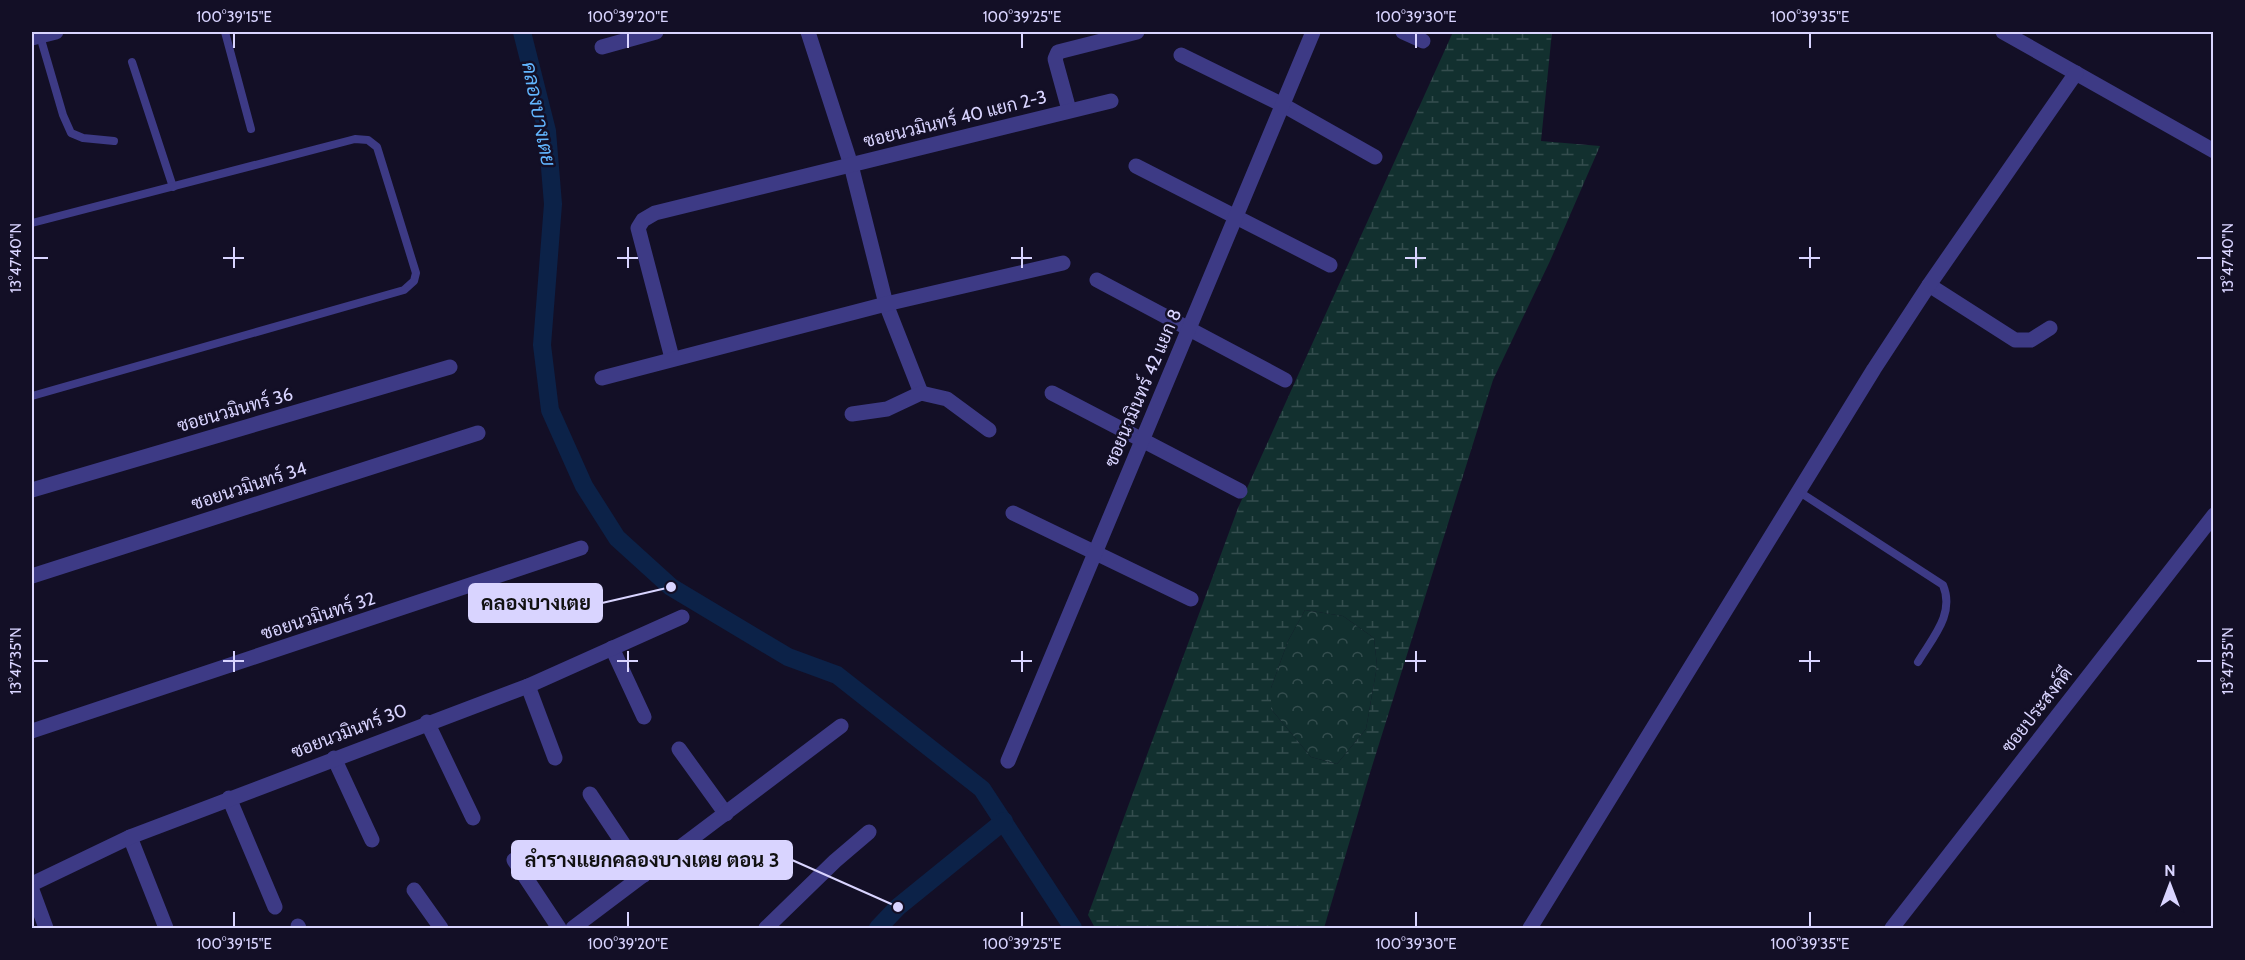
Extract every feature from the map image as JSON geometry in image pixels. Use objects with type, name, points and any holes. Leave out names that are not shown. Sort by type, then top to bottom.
[{"type":"street","points":[[36,37],[56,32]]},
{"type":"street","points":[[602,47],[656,32]]},
{"type":"street","points":[[808,32],[851,165],[886,304],[921,393]]},
{"type":"street","name":"ซอยนวมินทร์ 40 แยก 2-3","points":[[1069,110],[1055,59],[1058,52],[1137,32]]},
{"type":"street","name":"ซอยนวมินทร์ 42 แยก 8","points":[[1008,761],[1313,32]]},
{"type":"street","points":[[1403,32],[1423,41]]},
{"type":"street","points":[[2003,32],[2214,152]]},
{"type":"street","points":[[1181,55],[1283,105],[1375,157]]},
{"type":"street","points":[[1530,928],[1798,491],[1929,285],[2076,73]]},
{"type":"street","name":"ซอยนวมินทร์ 40 แยก 2-3","points":[[672,358],[638,228],[643,220],[655,213],[1111,101]]},
{"type":"street","points":[[1136,166],[1330,265]]},
{"type":"street","points":[[603,378],[672,358],[886,304],[1064,263]]},
{"type":"street","points":[[1097,280],[1285,380]]},
{"type":"street","points":[[1929,285],[2015,340],[2031,340],[2050,328]]},
{"type":"street","name":"ซอยนวมินทร์ 36","points":[[32,490],[450,367]]},
{"type":"street","points":[[852,414],[887,409],[921,393],[947,399],[989,430]]},
{"type":"street","points":[[1052,393],[1240,490]]},
{"type":"street","name":"ซอยนวมินทร์ 34","points":[[32,576],[478,433]]},
{"type":"street","points":[[1013,513],[1191,599]]},
{"type":"street","name":"ซอยประสงค์ดี","points":[[1892,928],[2214,515]]},
{"type":"street","name":"ซอยนวมินทร์ 32","points":[[32,731],[581,548]]},
{"type":"street","name":"ซอยนวมินทร์ 30","points":[[32,884],[130,837],[427,722],[528,686],[682,617]]},
{"type":"street","points":[[612,648],[644,717]]},
{"type":"street","points":[[528,686],[555,758]]},
{"type":"street","points":[[427,722],[473,819]]},
{"type":"street","points":[[573,928],[841,726]]},
{"type":"street","points":[[679,749],[726,814]]},
{"type":"street","points":[[334,758],[372,840]]},
{"type":"street","points":[[590,794],[644,875]]},
{"type":"street","points":[[229,798],[274,907]]},
{"type":"street","points":[[765,928],[869,832]]},
{"type":"street","points":[[130,837],[166,928]]},
{"type":"street","points":[[514,860],[559,928]]},
{"type":"street","points":[[32,890],[46,928]]},
{"type":"street","points":[[414,890],[441,928]]},
{"type":"lane","points":[[225,32],[251,129]]},
{"type":"lane","points":[[36,37],[71,133],[82,138],[114,141]]},
{"type":"lane","points":[[132,62],[173,187]]},
{"type":"lane","points":[[32,223],[355,139],[368,140],[377,147],[415,266],[416,277],[404,290],[32,396]]},
{"type":"lane","points":[[1798,491],[1942,585],[1948,597],[1948,611],[1918,662]]},
{"type":"green space","points":[[1453,32],[1552,32],[1541,141],[1600,146],[1550,261],[1493,380],[1324,928],[1095,928],[1088,915],[1238,508]],"holes":[[[1305,610],[1343,616],[1374,638],[1377,666],[1366,729],[1337,764],[1311,757],[1271,709],[1271,688],[1288,641]]]},
{"type":"green space","points":[[1305,610],[1343,616],[1374,638],[1377,666],[1366,729],[1337,764],[1311,757],[1271,709],[1271,688],[1288,641]]},
{"type":"waterway","name":"คลองบางเตย","points":[[522,32],[547,131],[553,204],[542,345],[550,410],[584,486],[617,538],[671,587],[788,657],[837,675],[982,789],[1073,928]]},
{"type":"waterway","points":[[878,928],[898,907],[1004,821]]},
{"type":"place","name":"คลองบางเตย","points":[[671,587]]},
{"type":"place","name":"ลำรางแยกคลองบางเตย ตอน 3","points":[[898,907]]}]
